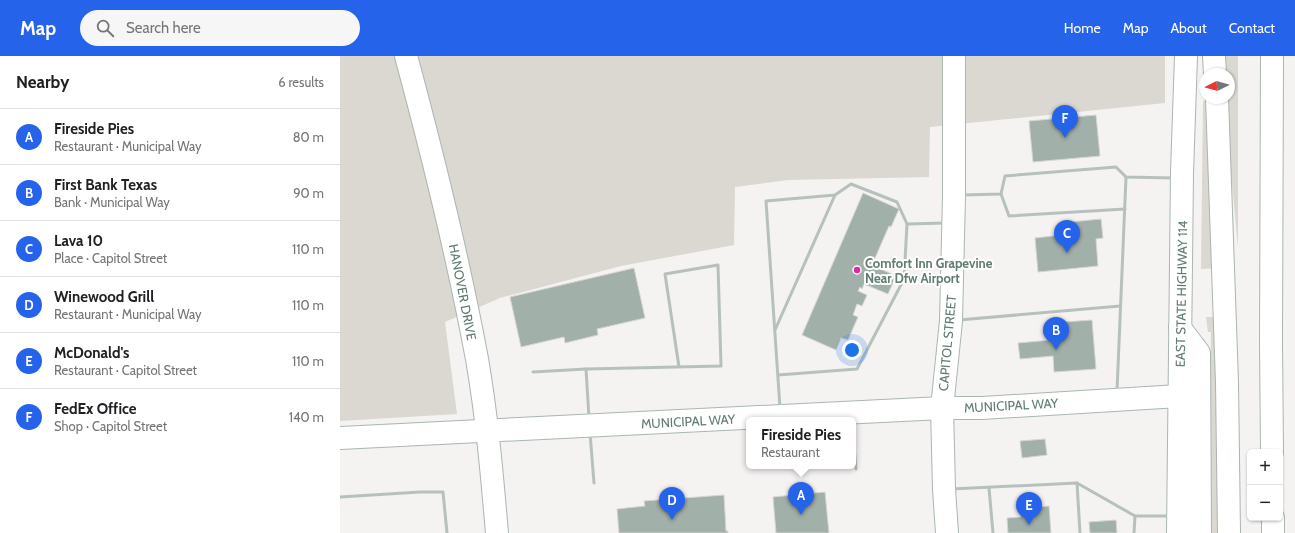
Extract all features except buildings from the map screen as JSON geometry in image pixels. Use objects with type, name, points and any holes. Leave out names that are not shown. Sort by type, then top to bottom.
[{"type":"main road","name":"HANOVER DRIVE","points":[[406,56],[448,216],[477,359],[488,431],[497,533]]},
{"type":"main road","name":"CAPITOL STREET","points":[[946,533],[942,408],[951,321],[954,196],[954,56]]},
{"type":"main road","name":"EAST STATE HIGHWAY 114","points":[[1178,525],[1182,178],[1186,56]]},
{"type":"main road","points":[[1214,56],[1215,68]]},
{"type":"main road","points":[[1272,56],[1272,449]]},
{"type":"main road","points":[[1216,104],[1227,382],[1229,533]]},
{"type":"main road","points":[[1180,328],[1199,353],[1200,533]]},
{"type":"main road","name":"MUNICIPAL WAY","points":[[761,417],[851,416],[942,408],[982,408],[1179,396]]},
{"type":"main road","name":"MUNICIPAL WAY","points":[[340,438],[746,418]]},
{"type":"main road","points":[[1273,521],[1273,533]]},
{"type":"lane","points":[[1125,209],[1009,216],[1001,194],[1005,176],[1116,167],[1126,177],[1182,178]]},
{"type":"lane","points":[[1116,400],[1126,177]]},
{"type":"lane","points":[[778,375],[857,370],[904,279],[907,224],[897,202],[851,184],[835,195],[766,201],[780,416]]},
{"type":"lane","points":[[954,196],[1001,194]]},
{"type":"lane","points":[[774,331],[835,195]]},
{"type":"lane","points":[[907,224],[953,223]]},
{"type":"lane","points":[[533,372],[586,369],[679,367],[720,366],[718,265],[665,274],[679,367]]},
{"type":"lane","points":[[951,321],[1120,306]]},
{"type":"lane","points":[[586,369],[594,483]]},
{"type":"lane","points":[[944,489],[1077,483],[1136,516],[1178,525]]},
{"type":"lane","points":[[1077,483],[1080,533]]},
{"type":"lane","points":[[989,488],[993,533]]},
{"type":"lane","points":[[340,497],[443,492],[447,533]]},
{"type":"lane","points":[[1134,533],[1136,516]]},
{"type":"shaded area","points":[[340,56],[1165,56],[1165,103],[930,127],[929,177],[788,180],[735,187],[734,245],[621,266],[500,298],[445,322],[457,414],[340,421]]},
{"type":"shaded area","points":[[1219,56],[1238,56],[1238,247],[1225,104],[1235,104],[1235,68],[1220,68]]},
{"type":"shaded area","points":[[1203,104],[1208,104],[1219,268],[1201,269]]},
{"type":"shaded area","points":[[1206,317],[1219,317],[1223,533],[1208,533],[1211,332],[1208,332]]},
{"type":"place","name":"FedEx Office","points":[[1065,138]]},
{"type":"place","name":"Lava 10","points":[[1067,253]]},
{"type":"place","name":"Comfort Inn Grapevine Near Dfw Airport","points":[[857,270]]},
{"type":"place","name":"First Bank Texas","points":[[1056,350]]},
{"type":"place","name":"Fireside Pies","points":[[801,515]]},
{"type":"place","name":"Winewood Grill","points":[[672,520]]},
{"type":"place","name":"McDonald's","points":[[1029,525]]}]
